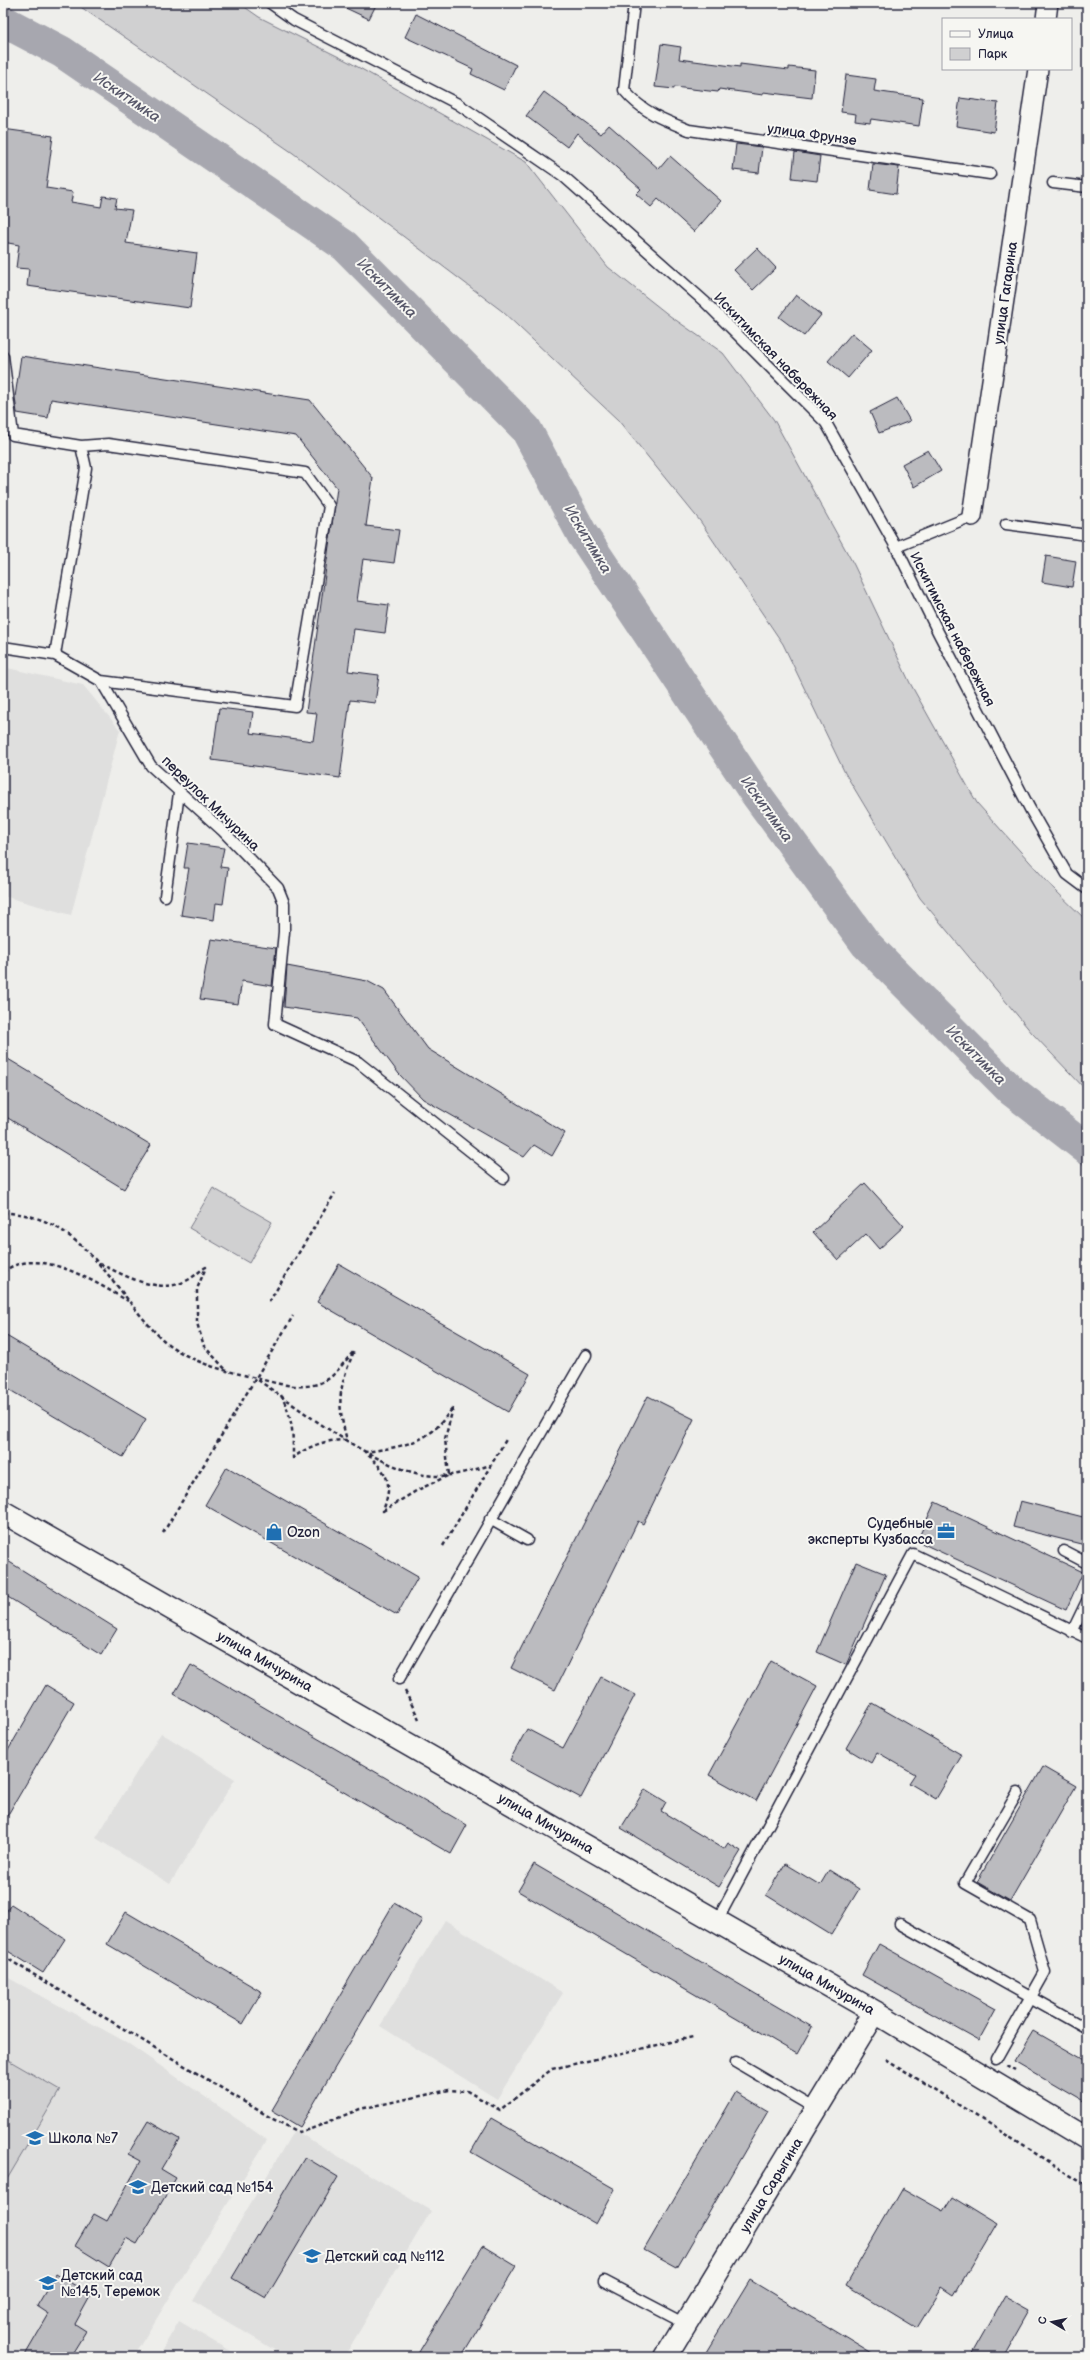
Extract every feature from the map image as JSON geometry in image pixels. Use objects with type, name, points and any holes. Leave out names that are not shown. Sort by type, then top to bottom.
[{"type":"street","points":[[1046,18],[1048,3]]},
{"type":"street","name":"улица Гагарина","points":[[972,516],[1038,70]]},
{"type":"street","name":"улица Мичурина","points":[[3,1512],[875,2012],[1087,2139]]},
{"type":"street","name":"улица Сарыгина","points":[[666,2357],[875,2012]]},
{"type":"lane","name":"Искитимская набережная","points":[[270,3],[294,20],[458,104],[562,175],[705,302],[826,423],[896,547],[938,632],[1030,809],[1067,874],[1087,889]]},
{"type":"lane","name":"улица Фрунзе","points":[[634,3],[624,90],[636,104],[657,118],[689,130],[990,174]]},
{"type":"lane","points":[[1053,183],[1087,187]]},
{"type":"lane","points":[[3,356],[13,435],[81,446],[108,444],[305,473],[329,506],[295,706],[101,681],[55,655],[3,647]]},
{"type":"lane","points":[[55,655],[86,468],[81,446]]},
{"type":"lane","points":[[896,547],[972,516]]},
{"type":"lane","points":[[1006,524],[1087,535]]},
{"type":"lane","name":"переулок Мичурина","points":[[101,681],[151,766],[179,793],[223,831],[278,888],[284,903],[284,932],[275,1024],[358,1062],[504,1178]]},
{"type":"lane","points":[[165,896],[179,793]]},
{"type":"lane","points":[[399,1679],[586,1355]]},
{"type":"lane","points":[[490,1519],[527,1540]]},
{"type":"lane","points":[[1064,1551],[1087,1563]]},
{"type":"lane","points":[[717,1921],[913,1554],[1087,1638]]},
{"type":"lane","points":[[1072,1632],[1087,1601]]},
{"type":"lane","points":[[996,2059],[1045,1972],[1030,1920],[965,1883],[1018,1792]]},
{"type":"lane","points":[[900,1924],[1031,1996],[1087,2029]]},
{"type":"lane","points":[[736,2062],[816,2110]]},
{"type":"lane","points":[[604,2281],[686,2324]]},
{"type":"path","points":[[269,1302],[335,1194]]},
{"type":"path","points":[[3,1210],[9,1213]]},
{"type":"path","points":[[3,1213],[28,1214],[53,1226],[80,1243],[99,1263],[154,1332],[172,1346],[209,1368],[281,1385],[319,1383],[331,1377],[354,1351],[343,1377],[339,1396],[340,1414],[347,1440]]},
{"type":"path","points":[[99,1263],[148,1284],[168,1286],[185,1282],[206,1267],[197,1289],[197,1323],[204,1346],[229,1372]]},
{"type":"path","points":[[3,1272],[9,1267],[24,1264],[44,1264],[61,1267],[80,1274],[130,1302]]},
{"type":"path","points":[[163,1532],[294,1316]]},
{"type":"path","points":[[256,1378],[365,1452],[391,1465],[436,1476],[449,1475],[491,1465]]},
{"type":"path","points":[[281,1395],[291,1414],[293,1430],[293,1458],[315,1444],[331,1440],[347,1440]]},
{"type":"path","points":[[365,1452],[390,1448],[419,1440],[431,1432],[453,1408],[445,1439],[449,1475]]},
{"type":"path","points":[[443,1546],[507,1438]]},
{"type":"path","points":[[365,1452],[384,1471],[388,1481],[389,1494],[383,1511],[416,1491],[449,1475]]},
{"type":"path","points":[[399,1679],[419,1719]]},
{"type":"path","points":[[3,1956],[271,2118],[299,2132],[311,2129],[360,2109],[449,2090],[467,2091],[500,2110],[552,2070],[693,2037]]},
{"type":"path","points":[[886,2059],[1087,2186]]},
{"type":"shaded area","points":[[3,667],[83,685],[120,730],[71,915],[3,896]]},
{"type":"shaded area","points":[[161,1733],[235,1779],[170,1884],[96,1838]]},
{"type":"shaded area","points":[[445,1920],[563,1993],[497,2099],[380,2026]]},
{"type":"shaded area","points":[[3,1975],[126,2042],[267,2140],[133,2357],[3,2357]]},
{"type":"shaded area","name":"Детский сад №112","points":[[294,2130],[431,2211],[344,2357],[286,2357],[193,2301]]},
{"type":"shaded area","points":[[179,2321],[240,2357],[158,2357]]},
{"type":"green space","points":[[75,3],[239,3],[259,17],[349,62],[526,162],[608,267],[670,316],[723,353],[774,420],[854,565],[910,683],[977,803],[1054,889],[1087,921],[1087,1091],[1032,1033],[920,898],[845,773],[783,644],[700,521],[618,420],[502,311],[293,153]]},
{"type":"green space","points":[[213,1188],[272,1222],[249,1263],[189,1228]]},
{"type":"green space","points":[[3,2057],[60,2090],[3,2186]]},
{"type":"building","points":[[335,3],[377,3],[369,19]]},
{"type":"building","points":[[416,14],[516,65],[504,90],[471,74],[473,69],[405,37]]},
{"type":"building","points":[[661,44],[681,47],[679,59],[740,67],[740,64],[789,70],[789,67],[815,70],[812,98],[763,92],[763,95],[719,89],[718,92],[674,87],[674,89],[655,87]]},
{"type":"building","points":[[846,75],[876,79],[874,91],[923,98],[919,126],[871,119],[870,123],[855,121],[856,114],[841,112]]},
{"type":"building","points":[[544,92],[601,134],[609,125],[659,169],[670,156],[721,201],[694,232],[658,199],[651,207],[636,194],[641,189],[577,133],[567,147],[526,116]]},
{"type":"building","points":[[960,98],[998,103],[994,132],[956,126]]},
{"type":"building","points":[[3,129],[53,136],[46,188],[73,192],[71,202],[101,207],[103,196],[117,198],[115,208],[132,210],[126,243],[197,253],[190,308],[27,286],[29,269],[16,268],[19,245],[3,242]]},
{"type":"building","points":[[736,144],[762,147],[759,173],[733,170]]},
{"type":"building","points":[[795,152],[820,156],[817,181],[792,178]]},
{"type":"building","points":[[873,164],[899,167],[896,194],[870,190]]},
{"type":"building","points":[[757,248],[776,268],[753,290],[734,270]]},
{"type":"building","points":[[796,295],[821,315],[804,336],[779,317]]},
{"type":"building","points":[[852,333],[872,350],[848,378],[828,361]]},
{"type":"building","points":[[21,356],[310,400],[373,478],[366,526],[399,530],[394,563],[363,559],[357,601],[389,605],[385,633],[354,629],[348,671],[379,675],[375,703],[350,700],[340,778],[212,760],[219,708],[253,712],[250,733],[313,741],[317,713],[306,712],[337,488],[296,436],[51,399],[48,418],[17,413],[15,397]]},
{"type":"building","points":[[897,398],[910,421],[879,433],[870,412]]},
{"type":"building","points":[[928,450],[941,471],[914,487],[902,464]]},
{"type":"building","points":[[1046,556],[1076,561],[1072,587],[1042,582]]},
{"type":"building","points":[[188,843],[224,848],[220,867],[228,868],[223,904],[216,903],[214,920],[181,915],[189,868],[184,868]]},
{"type":"building","points":[[211,939],[276,948],[272,986],[242,981],[238,1004],[200,999]]},
{"type":"building","points":[[287,966],[367,981],[384,990],[428,1049],[565,1133],[552,1156],[534,1145],[524,1157],[423,1099],[399,1074],[357,1018],[284,1007]]},
{"type":"building","points":[[3,1056],[151,1145],[124,1189],[3,1115]]},
{"type":"building","points":[[865,1183],[904,1226],[879,1249],[866,1234],[838,1260],[813,1232]]},
{"type":"building","points":[[339,1264],[530,1374],[508,1412],[317,1302]]},
{"type":"building","points":[[3,1334],[146,1419],[123,1457],[3,1386]]},
{"type":"building","points":[[648,1396],[694,1419],[643,1524],[638,1521],[555,1690],[511,1668]]},
{"type":"building","points":[[227,1467],[418,1577],[397,1615],[205,1505]]},
{"type":"building","points":[[1020,1501],[1087,1518],[1085,1545],[1013,1527]]},
{"type":"building","points":[[935,1502],[1083,1572],[1066,1610],[917,1541]]},
{"type":"building","points":[[3,1558],[117,1629],[101,1655],[3,1594]]},
{"type":"building","points":[[856,1562],[886,1574],[846,1665],[817,1652]]},
{"type":"building","points":[[771,1661],[817,1686],[756,1801],[709,1775]]},
{"type":"building","points":[[191,1665],[467,1825],[451,1854],[174,1694]]},
{"type":"building","points":[[601,1677],[635,1695],[581,1798],[510,1760],[527,1729],[563,1748]]},
{"type":"building","points":[[46,1685],[74,1702],[3,1823],[3,1759]]},
{"type":"building","points":[[872,1703],[962,1755],[936,1799],[909,1783],[915,1774],[877,1752],[871,1763],[846,1748]]},
{"type":"building","points":[[1043,1767],[1076,1786],[1010,1901],[977,1882]]},
{"type":"building","points":[[645,1789],[666,1802],[661,1811],[724,1849],[728,1843],[741,1851],[719,1887],[621,1828]]},
{"type":"building","points":[[534,1864],[812,2027],[797,2054],[518,1891]]},
{"type":"building","points":[[785,1864],[820,1885],[829,1870],[859,1889],[831,1935],[766,1895]]},
{"type":"building","points":[[394,1903],[422,1920],[300,2127],[272,2110]]},
{"type":"building","points":[[11,1904],[65,1939],[43,1973],[3,1948],[3,1917]]},
{"type":"building","points":[[126,1912],[262,1992],[243,2024],[107,1944]]},
{"type":"building","points":[[879,1944],[996,2009],[979,2040],[862,1975]]},
{"type":"building","points":[[1033,2031],[1087,2062],[1087,2103],[1015,2061]]},
{"type":"building","points":[[736,2092],[768,2111],[677,2268],[644,2250]]},
{"type":"building","points":[[491,2118],[615,2189],[596,2224],[471,2152]]},
{"type":"building","points":[[148,2121],[179,2139],[161,2169],[176,2178],[137,2244],[126,2238],[109,2267],[75,2246],[94,2214],[107,2221],[141,2161],[128,2154]]},
{"type":"building","points":[[305,2157],[338,2177],[266,2298],[232,2278]]},
{"type":"building","points":[[902,2188],[943,2211],[952,2197],[996,2224],[954,2295],[942,2287],[917,2328],[846,2285]]},
{"type":"building","points":[[483,2246],[516,2266],[461,2357],[416,2357]]},
{"type":"building","points":[[56,2274],[91,2295],[75,2324],[86,2331],[70,2357],[24,2357],[49,2314],[37,2306]]},
{"type":"building","points":[[750,2280],[877,2357],[703,2357]]},
{"type":"building","points":[[1005,2295],[1030,2309],[1003,2357],[970,2357]]},
{"type":"waterway","name":"Искитимка","points":[[3,21],[62,52],[345,246],[526,429],[582,534],[753,790],[866,944],[1011,1090],[1087,1149]]},
{"type":"place","name":"Судебные эксперты Кузбасса","points":[[946,1531]]},
{"type":"place","name":"Ozon","points":[[274,1532]]},
{"type":"place","name":"Школа №7","points":[[35,2138]]},
{"type":"place","name":"Детский сад №154","points":[[138,2187]]},
{"type":"place","name":"Детский сад №112","points":[[312,2256]]},
{"type":"place","name":"Детский сад №145, Теремок","points":[[48,2283]]}]
